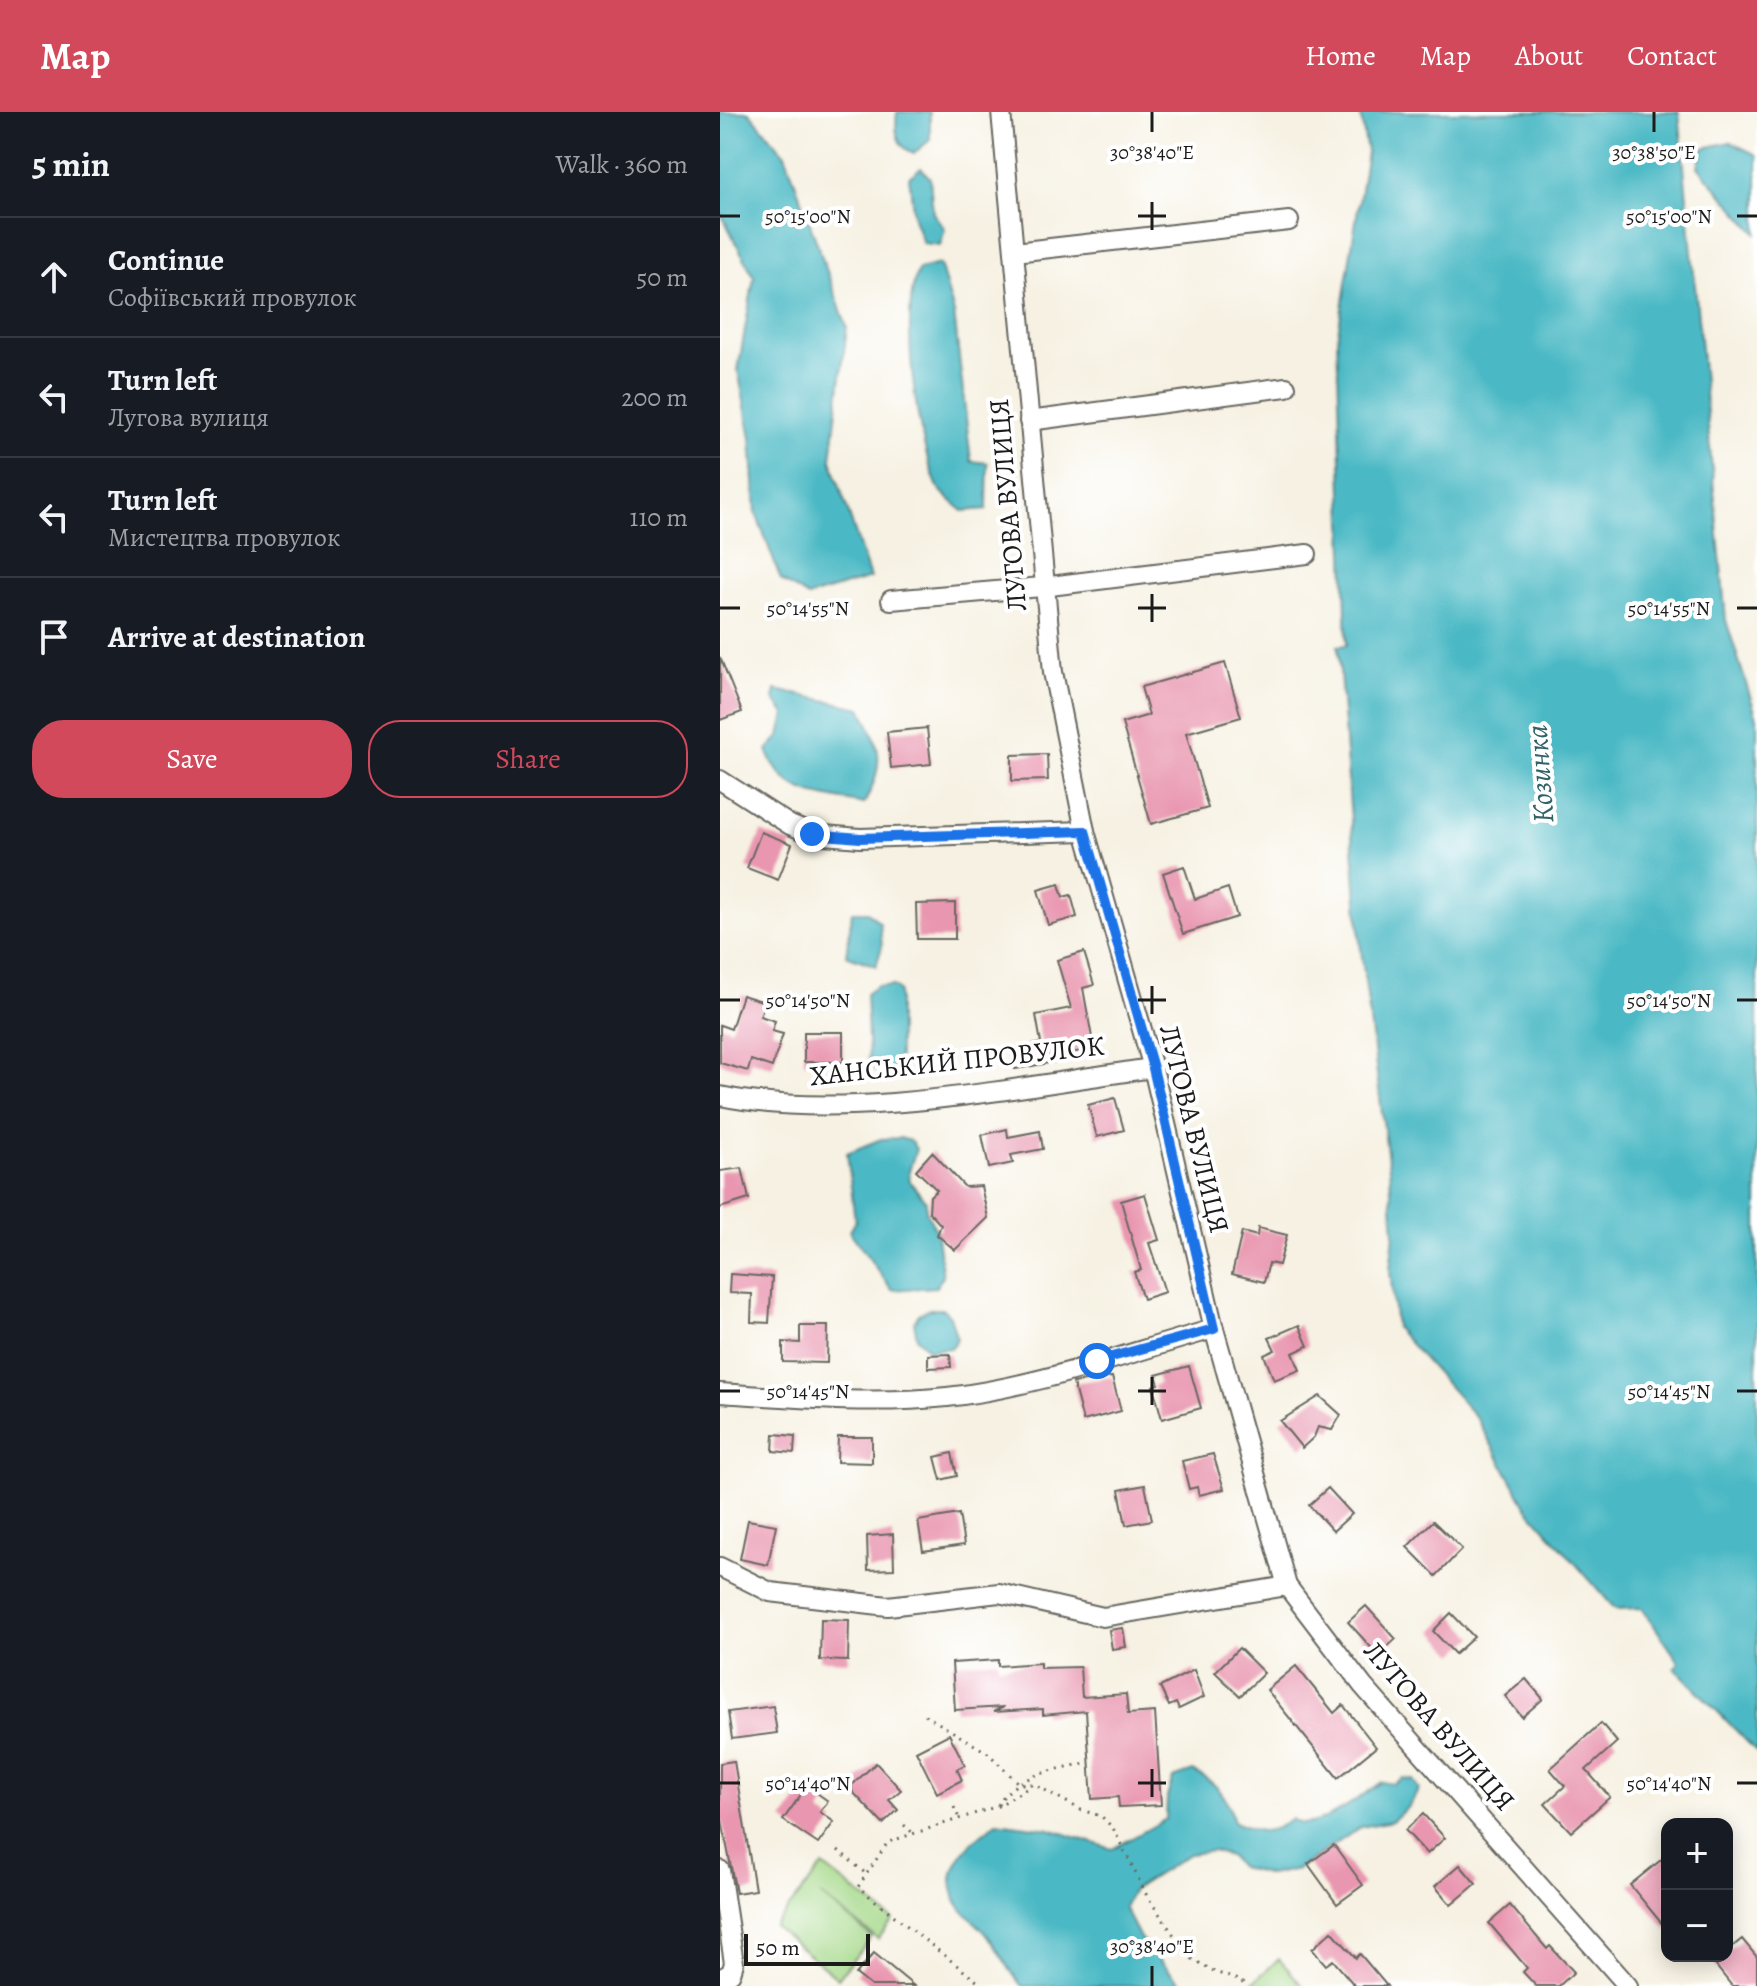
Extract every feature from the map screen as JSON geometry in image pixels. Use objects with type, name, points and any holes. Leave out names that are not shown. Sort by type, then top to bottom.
[{"type":"street","name":"ЛУГОВА ВУЛИЦЯ","points":[[1001,112],[1042,587],[1053,672],[1085,831],[1153,1068],[1214,1329],[1287,1586],[1363,1686],[1628,1986]]},
{"type":"street","points":[[1015,252],[1289,221]]},
{"type":"street","points":[[1029,421],[1286,387]]},
{"type":"street","points":[[891,600],[1042,587],[1307,554]]},
{"type":"street","points":[[720,780],[790,825],[812,834],[860,838],[1085,831]]},
{"type":"street","name":"ХАНСЬКИЙ ПРОВУЛОК","points":[[720,1096],[778,1105],[842,1105],[1153,1068]]},
{"type":"street","points":[[720,1393],[817,1399],[946,1397],[1035,1381],[1214,1329]]},
{"type":"street","points":[[720,1567],[770,1592],[888,1606],[999,1593],[1103,1617],[1287,1586]]},
{"type":"street","points":[[720,1870],[734,1963],[731,1973],[720,1979]]},
{"type":"path","points":[[925,1715],[988,1753],[1019,1784],[1034,1784],[1081,1810],[1101,1816],[1113,1828],[1147,1896],[1189,1957],[1215,1972],[1241,1981],[1245,1986]]},
{"type":"path","points":[[998,1806],[1002,1798],[1019,1784],[1038,1775],[1085,1763]]},
{"type":"path","points":[[983,1986],[858,1887],[888,1842],[998,1806],[1034,1784]]},
{"type":"path","points":[[954,1807],[960,1820]]},
{"type":"path","points":[[904,1825],[913,1833]]},
{"type":"path","points":[[838,1850],[866,1873]]},
{"type":"green space","points":[[823,1866],[893,1920],[878,1939],[820,1895],[872,1937],[838,1978],[774,1926]]},
{"type":"green space","points":[[1279,1959],[1303,1986],[1255,1986],[1252,1983]]},
{"type":"water","points":[[720,112],[749,112],[785,154],[847,327],[831,459],[870,578],[808,597],[781,580],[756,513],[751,438],[738,370],[754,277],[720,212]]},
{"type":"water","points":[[897,112],[930,112],[930,140],[914,153],[900,142]]},
{"type":"water","name":"Козинка","points":[[1360,112],[1679,112],[1726,620],[1757,718],[1757,1752],[1675,1668],[1679,1662],[1642,1608],[1615,1609],[1527,1508],[1476,1417],[1396,1328],[1390,1270],[1394,1233],[1390,1176],[1360,942],[1338,646],[1347,645],[1337,339],[1367,152]]},
{"type":"water","points":[[1730,142],[1757,155],[1757,234],[1698,167],[1703,148]]},
{"type":"water","points":[[921,168],[930,178],[933,213],[945,229],[940,245],[923,243],[914,218],[909,177]]},
{"type":"water","points":[[940,264],[954,313],[971,461],[988,463],[987,509],[963,511],[937,485],[917,409],[910,344],[913,288],[919,269]]},
{"type":"water","points":[[776,690],[861,708],[877,745],[878,756],[876,777],[864,804],[805,791],[794,786],[774,766],[767,750],[780,736],[785,714],[774,699]]},
{"type":"water","points":[[852,912],[868,912],[880,923],[882,947],[876,966],[846,955]]},
{"type":"water","points":[[877,986],[893,986],[899,991],[899,1076],[876,1071],[869,1061],[866,994]]},
{"type":"water","points":[[881,1139],[911,1141],[916,1149],[909,1171],[910,1182],[926,1201],[926,1212],[936,1230],[943,1276],[936,1287],[892,1290],[850,1232],[855,1221],[847,1153]]},
{"type":"water","points":[[929,1309],[943,1309],[950,1316],[957,1339],[951,1348],[929,1350],[917,1338],[914,1322],[919,1314]]},
{"type":"water","points":[[1193,1771],[1220,1791],[1234,1822],[1263,1831],[1292,1819],[1311,1823],[1323,1819],[1381,1782],[1394,1784],[1403,1778],[1413,1780],[1419,1789],[1410,1805],[1392,1821],[1361,1827],[1298,1869],[1269,1875],[1240,1867],[1229,1856],[1213,1851],[1189,1854],[1133,1890],[1124,1907],[1140,1938],[1183,1986],[1022,1986],[992,1941],[964,1912],[954,1895],[952,1882],[959,1859],[976,1839],[997,1822],[1050,1829],[1112,1849],[1166,1819],[1167,1797],[1173,1778]]},
{"type":"building","points":[[720,657],[742,712],[720,720]]},
{"type":"building","points":[[1225,663],[1241,717],[1186,733],[1208,808],[1151,824],[1122,723],[1149,715],[1141,687]]},
{"type":"building","points":[[927,728],[931,764],[891,768],[887,732]]},
{"type":"building","points":[[1047,754],[1048,780],[1012,781],[1012,755]]},
{"type":"building","points":[[761,832],[792,844],[778,880],[747,868]]},
{"type":"building","points":[[1184,866],[1195,899],[1228,888],[1237,917],[1183,934],[1163,873]]},
{"type":"building","points":[[1059,884],[1063,897],[1071,895],[1077,917],[1048,925],[1038,890]]},
{"type":"building","points":[[955,903],[955,939],[917,939],[916,904]]},
{"type":"building","points":[[1084,952],[1094,985],[1083,988],[1094,1049],[1058,1055],[1060,1061],[1015,1069],[1011,1049],[1041,1043],[1036,1015],[1071,1008],[1057,960]]},
{"type":"building","points":[[742,995],[765,1002],[760,1016],[775,1021],[772,1031],[783,1034],[772,1067],[751,1060],[748,1071],[720,1063],[720,1025],[731,1029]]},
{"type":"building","points":[[804,1032],[843,1032],[843,1062],[804,1062]]},
{"type":"building","points":[[1115,1098],[1124,1130],[1097,1137],[1088,1105]]},
{"type":"building","points":[[1007,1129],[1008,1137],[1040,1131],[1043,1149],[1011,1155],[1013,1163],[989,1168],[982,1135]]},
{"type":"building","points":[[932,1152],[965,1187],[981,1186],[988,1218],[955,1250],[937,1235],[941,1225],[929,1212],[930,1196],[937,1190],[916,1170]]},
{"type":"building","points":[[742,1168],[749,1199],[720,1208],[720,1171]]},
{"type":"building","points":[[1145,1194],[1159,1240],[1149,1243],[1165,1292],[1143,1299],[1134,1272],[1141,1270],[1121,1201]]},
{"type":"building","points":[[1258,1228],[1287,1235],[1279,1265],[1269,1263],[1264,1282],[1232,1274],[1242,1232],[1257,1236]]},
{"type":"building","points":[[730,1274],[772,1277],[769,1323],[751,1322],[752,1294],[729,1293]]},
{"type":"building","points":[[1299,1325],[1308,1346],[1293,1353],[1300,1370],[1274,1380],[1264,1355],[1275,1350],[1269,1338]]},
{"type":"building","points":[[800,1326],[828,1326],[827,1363],[783,1362],[783,1342],[800,1343]]},
{"type":"building","points":[[950,1354],[951,1367],[928,1368],[928,1355]]},
{"type":"building","points":[[1189,1366],[1201,1408],[1162,1419],[1153,1386],[1159,1384],[1156,1375]]},
{"type":"building","points":[[1112,1377],[1121,1411],[1083,1421],[1073,1383]]},
{"type":"building","points":[[1320,1396],[1341,1415],[1332,1430],[1318,1427],[1314,1437],[1302,1448],[1280,1421]]},
{"type":"building","points":[[774,1434],[795,1436],[794,1453],[773,1451]]},
{"type":"building","points":[[838,1437],[872,1437],[872,1463],[837,1462]]},
{"type":"building","points":[[952,1453],[957,1476],[941,1480],[935,1457]]},
{"type":"building","points":[[1213,1454],[1224,1489],[1199,1495],[1197,1487],[1189,1489],[1182,1461]]},
{"type":"building","points":[[1145,1485],[1152,1520],[1126,1525],[1119,1490]]},
{"type":"building","points":[[1328,1488],[1352,1514],[1333,1531],[1309,1505]]},
{"type":"building","points":[[959,1514],[964,1545],[923,1551],[918,1521]]},
{"type":"building","points":[[748,1520],[776,1525],[768,1565],[740,1559]]},
{"type":"building","points":[[1433,1521],[1462,1549],[1436,1576],[1407,1547]]},
{"type":"building","points":[[893,1534],[894,1569],[868,1570],[867,1536]]},
{"type":"building","points":[[1366,1606],[1396,1639],[1378,1655],[1348,1622]]},
{"type":"building","points":[[1451,1613],[1474,1637],[1455,1654],[1433,1631]]},
{"type":"building","points":[[821,1619],[849,1620],[848,1661],[820,1660]]},
{"type":"building","points":[[1123,1628],[1126,1647],[1112,1649],[1109,1630]]},
{"type":"building","points":[[1239,1648],[1264,1673],[1240,1696],[1215,1672]]},
{"type":"building","points":[[998,1660],[998,1666],[1040,1663],[1040,1668],[1080,1667],[1082,1697],[1126,1694],[1128,1714],[1155,1712],[1161,1805],[1119,1807],[1118,1797],[1092,1799],[1086,1711],[1043,1715],[1043,1709],[993,1712],[1004,1707],[955,1710],[952,1663]]},
{"type":"building","points":[[1296,1666],[1334,1713],[1343,1705],[1376,1747],[1338,1778],[1267,1690]]},
{"type":"building","points":[[1194,1670],[1204,1697],[1179,1709],[1176,1703],[1169,1706],[1160,1687]]},
{"type":"building","points":[[1526,1679],[1543,1699],[1522,1717],[1505,1696]]},
{"type":"building","points":[[773,1706],[777,1733],[732,1739],[728,1712]]},
{"type":"building","points":[[1601,1723],[1617,1742],[1586,1770],[1610,1797],[1571,1832],[1545,1804],[1565,1786],[1550,1769]]},
{"type":"building","points":[[949,1734],[965,1765],[957,1769],[962,1780],[937,1793],[916,1751]]},
{"type":"building","points":[[734,1761],[755,1890],[736,1893],[720,1810],[720,1763]]},
{"type":"building","points":[[876,1763],[901,1790],[889,1800],[898,1810],[883,1824],[852,1791],[852,1785]]},
{"type":"building","points":[[807,1786],[828,1801],[820,1812],[834,1822],[818,1844],[783,1820]]},
{"type":"building","points":[[1423,1814],[1445,1838],[1427,1854],[1405,1830]]},
{"type":"building","points":[[1334,1845],[1363,1885],[1337,1904],[1308,1864]]},
{"type":"building","points":[[1661,1860],[1661,1923],[1630,1885]]},
{"type":"building","points":[[1460,1865],[1476,1884],[1451,1905],[1435,1886]]},
{"type":"building","points":[[1510,1905],[1547,1949],[1550,1946],[1574,1972],[1559,1986],[1536,1986],[1523,1972],[1527,1968],[1489,1923]]},
{"type":"building","points":[[1332,1931],[1356,1958],[1360,1954],[1387,1986],[1355,1986],[1333,1960],[1326,1965],[1312,1949]]},
{"type":"building","points":[[1742,1939],[1757,1957],[1757,1986],[1732,1986],[1713,1962],[1733,1962],[1733,1946]]},
{"type":"building","points":[[874,1953],[914,1986],[871,1986],[856,1974]]},
{"type":"route","points":[[812,834],[860,838],[968,837],[1085,831],[1153,1068],[1214,1329],[1097,1361]]}]
